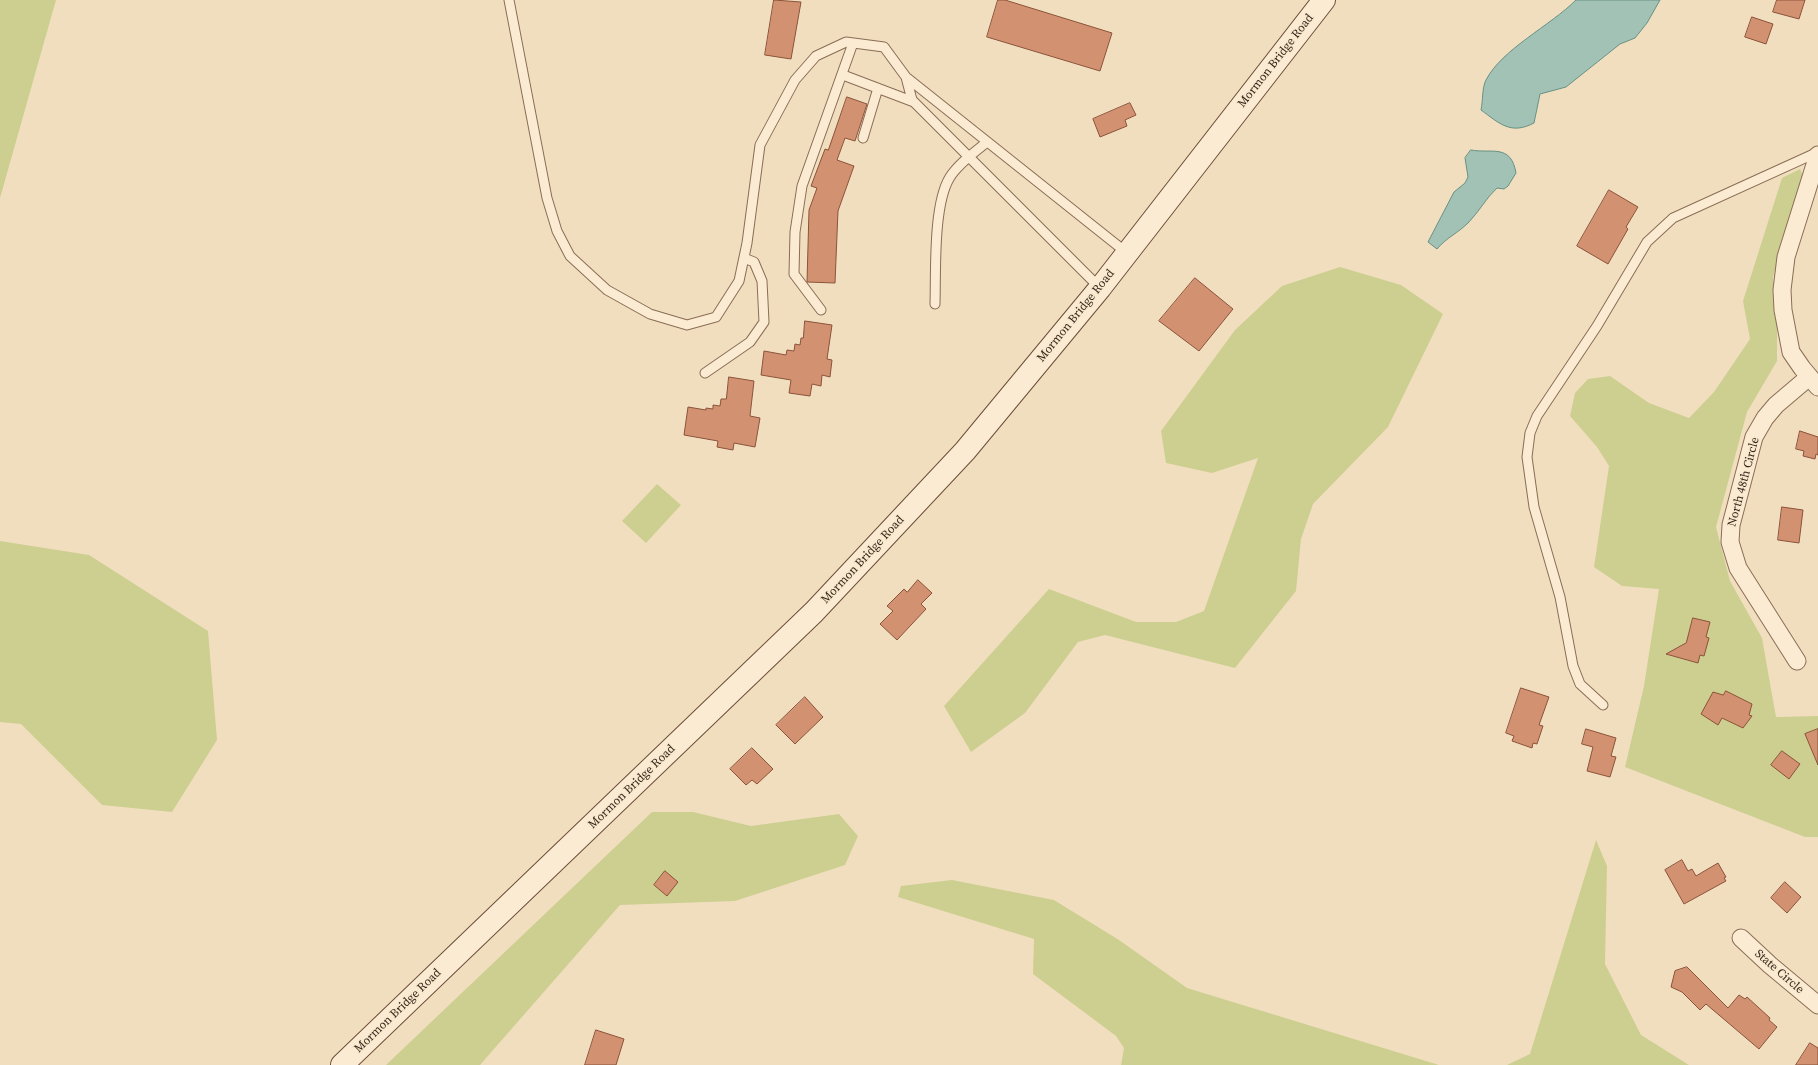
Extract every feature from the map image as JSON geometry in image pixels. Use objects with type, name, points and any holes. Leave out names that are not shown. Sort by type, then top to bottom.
[{"type":"main road","name":"Mormon Bridge Road","points":[[342,1065],[814,612],[965,450],[1100,288],[1324,0]]},
{"type":"street","points":[[1814,382],[1802,368],[1790,346],[1783,310],[1782,290],[1786,257],[1814,182],[1818,155]]},
{"type":"street","name":"North 48th Circle","points":[[1797,661],[1738,568],[1730,542],[1731,524],[1754,438],[1765,418],[1776,405],[1814,382]]},
{"type":"street","name":"State Circle","points":[[1741,938],[1770,965],[1818,1005]]},
{"type":"lane","points":[[509,0],[547,198],[557,231],[570,256],[607,290],[650,314],[687,325],[716,317],[739,280],[744,258],[760,145],[795,80],[816,56],[846,42],[884,47],[906,77],[1126,253]]},
{"type":"lane","points":[[821,310],[794,274],[795,232],[802,186],[853,43]]},
{"type":"lane","points":[[842,75],[914,102],[1100,288]]},
{"type":"lane","points":[[906,77],[914,102]]},
{"type":"lane","points":[[863,138],[878,88]]},
{"type":"lane","points":[[935,304],[939,204],[950,178],[969,157],[987,142]]},
{"type":"lane","points":[[1603,705],[1580,684],[1573,666],[1560,597],[1534,507],[1528,457],[1530,433],[1537,416],[1597,326],[1647,242],[1673,218],[1818,152]]},
{"type":"lane","points":[[705,373],[750,342],[764,322],[762,281],[754,262],[744,258]]},
{"type":"green space","points":[[0,0],[56,0],[0,198]]},
{"type":"green space","points":[[1800,169],[1803,176],[1773,277],[1777,327],[1777,361],[1747,412],[1716,527],[1730,581],[1762,638],[1776,717],[1818,716],[1818,837],[1805,837],[1625,767],[1644,686],[1659,589],[1622,586],[1594,567],[1609,466],[1597,447],[1570,416],[1575,393],[1588,379],[1610,376],[1649,403],[1689,418],[1714,392],[1750,339],[1743,301],[1782,178]]},
{"type":"green space","points":[[1340,267],[1401,285],[1443,314],[1388,427],[1313,504],[1301,539],[1296,591],[1235,668],[1105,635],[1078,642],[1025,713],[971,752],[944,706],[1049,589],[1136,622],[1176,622],[1204,611],[1258,458],[1212,473],[1166,463],[1161,431],[1235,330],[1282,286]]},
{"type":"green space","points":[[657,484],[681,505],[646,543],[622,521]]},
{"type":"green space","points":[[0,541],[89,555],[208,631],[217,740],[172,812],[102,805],[21,724],[0,722]]},
{"type":"green space","points":[[652,812],[693,812],[751,826],[839,814],[858,836],[845,865],[735,901],[620,905],[480,1065],[386,1065]]},
{"type":"green space","points":[[1596,840],[1607,866],[1605,964],[1641,1035],[1689,1065],[1507,1065],[1530,1054]]},
{"type":"green space","points":[[952,880],[1054,900],[1119,940],[1187,988],[1439,1065],[1121,1065],[1124,1048],[1116,1036],[1033,974],[1034,939],[898,897],[901,886]]},
{"type":"shaded area","points":[[1576,0],[1660,0],[1647,23],[1635,38],[1620,44],[1566,87],[1540,94],[1534,123],[1519,128],[1512,128],[1494,120],[1481,110],[1485,83],[1493,69],[1503,58],[1527,38]]},
{"type":"shaded area","points":[[1471,150],[1493,151],[1505,154],[1510,157],[1516,173],[1508,186],[1504,189],[1497,188],[1468,223],[1437,249],[1428,242],[1454,192],[1465,183],[1468,177],[1465,158]]},
{"type":"building","points":[[774,0],[801,2],[791,59],[765,55]]},
{"type":"building","points":[[998,0],[1005,0],[1112,33],[1100,71],[987,37]]},
{"type":"building","points":[[1777,0],[1805,0],[1799,19],[1773,12]]},
{"type":"building","points":[[1752,17],[1773,24],[1766,44],[1745,37]]},
{"type":"building","points":[[847,97],[867,104],[855,141],[845,138],[837,160],[854,166],[838,211],[835,283],[807,282],[809,210],[817,188],[811,186],[825,149],[828,150]]},
{"type":"building","points":[[1130,103],[1136,115],[1125,120],[1127,126],[1100,137],[1093,119]]},
{"type":"building","points":[[1609,190],[1638,207],[1626,227],[1628,229],[1608,264],[1577,246]]},
{"type":"building","points":[[1195,278],[1233,309],[1199,351],[1159,321]]},
{"type":"building","points":[[805,321],[832,325],[827,359],[832,360],[830,377],[822,375],[821,386],[812,384],[810,396],[789,393],[791,380],[761,375],[764,351],[786,355],[787,350],[794,351],[795,344],[800,345],[801,338],[803,338]]},
{"type":"building","points":[[729,377],[754,381],[750,416],[760,418],[755,447],[734,443],[733,450],[717,447],[718,441],[684,435],[688,407],[706,410],[706,408],[713,409],[713,405],[720,406],[721,399],[726,399]]},
{"type":"building","points":[[1800,431],[1818,437],[1818,455],[1816,454],[1815,459],[1803,456],[1804,451],[1796,449]]},
{"type":"building","points":[[1782,507],[1803,510],[1799,543],[1778,540]]},
{"type":"building","points":[[918,580],[932,593],[921,604],[926,609],[897,640],[880,624],[893,611],[887,606],[904,589],[907,592]]},
{"type":"building","points":[[1693,618],[1710,622],[1706,637],[1709,638],[1704,656],[1700,655],[1698,663],[1666,654],[1686,643]]},
{"type":"building","points":[[1521,688],[1549,697],[1539,725],[1543,726],[1537,744],[1533,743],[1532,748],[1512,741],[1514,736],[1506,733]]},
{"type":"building","points":[[1726,691],[1752,704],[1749,715],[1752,716],[1743,728],[1722,718],[1718,725],[1701,714],[1713,692],[1723,695]]},
{"type":"building","points":[[805,697],[823,717],[795,744],[776,725]]},
{"type":"building","points":[[1586,729],[1616,738],[1611,756],[1616,757],[1610,777],[1587,771],[1593,747],[1582,744]]},
{"type":"building","points":[[1818,729],[1818,765],[1805,734]]},
{"type":"building","points":[[752,748],[773,769],[757,784],[752,780],[746,785],[730,769]]},
{"type":"building","points":[[1782,751],[1800,764],[1789,779],[1771,765]]},
{"type":"building","points":[[1682,860],[1688,871],[1692,869],[1696,876],[1718,863],[1726,877],[1724,878],[1726,881],[1684,904],[1665,870]]},
{"type":"building","points":[[665,871],[678,882],[667,896],[654,885]]},
{"type":"building","points":[[1785,882],[1801,897],[1787,913],[1771,898]]},
{"type":"building","points":[[1687,967],[1728,1008],[1739,995],[1745,999],[1747,997],[1770,1018],[1769,1020],[1777,1027],[1759,1049],[1706,1004],[1700,1010],[1682,992],[1671,987],[1675,971]]},
{"type":"building","points":[[596,1030],[624,1039],[616,1065],[585,1065]]},
{"type":"building","points":[[1810,1043],[1818,1048],[1818,1065],[1796,1065]]}]
